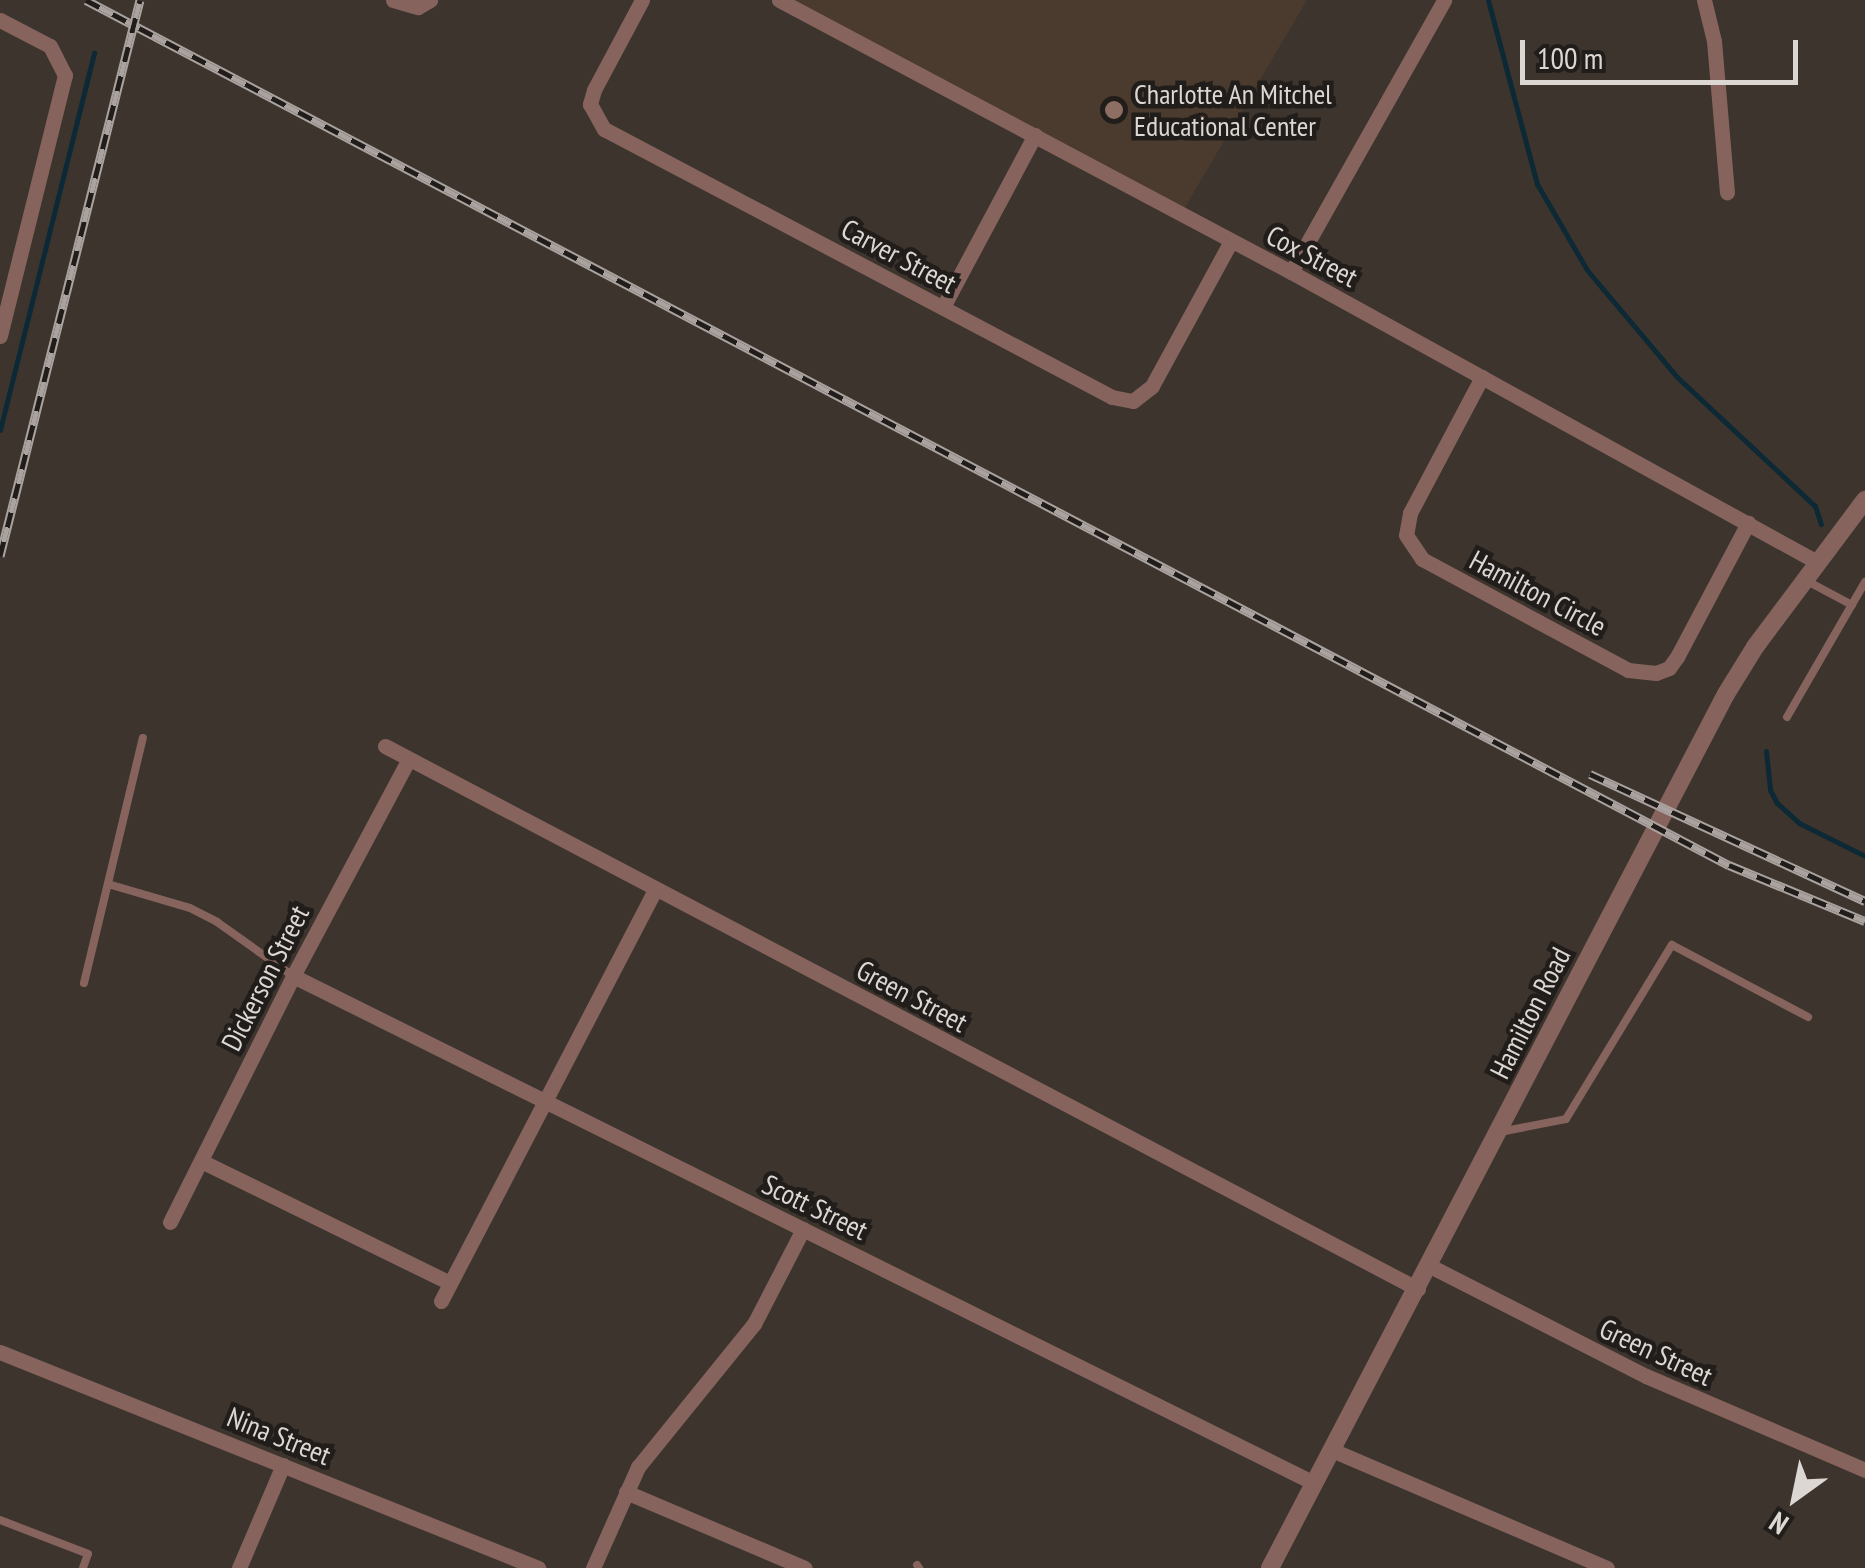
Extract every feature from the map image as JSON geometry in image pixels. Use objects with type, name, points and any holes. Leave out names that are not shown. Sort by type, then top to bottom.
[{"type":"street","points":[[393,0],[418,7],[430,0]]},
{"type":"street","name":"Carver Street","points":[[642,0],[594,90],[590,104],[604,129],[1112,398],[1132,401],[1152,386],[1231,241]]},
{"type":"street","name":"Cox Street","points":[[779,0],[1290,272],[1817,562]]},
{"type":"street","points":[[1290,272],[1444,0]]},
{"type":"street","points":[[1704,0],[1714,40],[1727,192]]},
{"type":"street","points":[[0,20],[50,46],[63,63],[63,96],[0,336]]},
{"type":"street","points":[[943,307],[1035,135]]},
{"type":"street","name":"Hamilton Circle","points":[[1482,378],[1410,513],[1406,535],[1422,559],[1628,670],[1656,673],[1669,668],[1677,657],[1748,523]]},
{"type":"street","name":"Hamilton Road","points":[[1270,1568],[1726,694],[1865,500]]},
{"type":"street","name":"Green Street","points":[[384,746],[1418,1289]]},
{"type":"street","name":"Dickerson Street","points":[[170,1222],[293,976],[409,759]]},
{"type":"street","points":[[441,1302],[654,890]]},
{"type":"street","name":"Scott Street","points":[[293,976],[1314,1483]]},
{"type":"street","points":[[202,1161],[450,1283]]},
{"type":"street","points":[[593,1568],[626,1492],[650,1451],[754,1324],[804,1229]]},
{"type":"street","name":"Green Street","points":[[1430,1266],[1646,1376],[1865,1470]]},
{"type":"street","name":"Nina Street","points":[[0,1352],[538,1568]]},
{"type":"street","points":[[1332,1450],[1607,1568]]},
{"type":"street","points":[[240,1568],[283,1465]]},
{"type":"street","points":[[626,1492],[805,1568]]},
{"type":"lane","points":[[1804,580],[1852,605]]},
{"type":"lane","points":[[1787,717],[1865,582]]},
{"type":"lane","points":[[84,984],[144,738]]},
{"type":"lane","points":[[108,884],[190,908],[217,922],[293,976]]},
{"type":"lane","points":[[1500,1132],[1566,1119],[1672,945],[1808,1016]]},
{"type":"lane","points":[[0,1520],[88,1554],[82,1568]]},
{"type":"shaded area","name":"Charlotte An Mitchel Educational Center","points":[[779,0],[1307,0],[1181,214]]},
{"type":"waterway","points":[[1488,0],[1537,184],[1587,270],[1677,377],[1815,506],[1821,524]]},
{"type":"waterway","points":[[0,430],[94,53]]},
{"type":"waterway","points":[[1766,751],[1770,790],[1777,803],[1799,823],[1865,856]]},
{"type":"railway","points":[[86,0],[1729,865],[1865,921]]},
{"type":"railway","points":[[0,556],[140,0]]},
{"type":"railway","points":[[1590,774],[1865,901]]},
{"type":"place","name":"Charlotte An Mitchel Educational Center","points":[[1114,110]]}]
